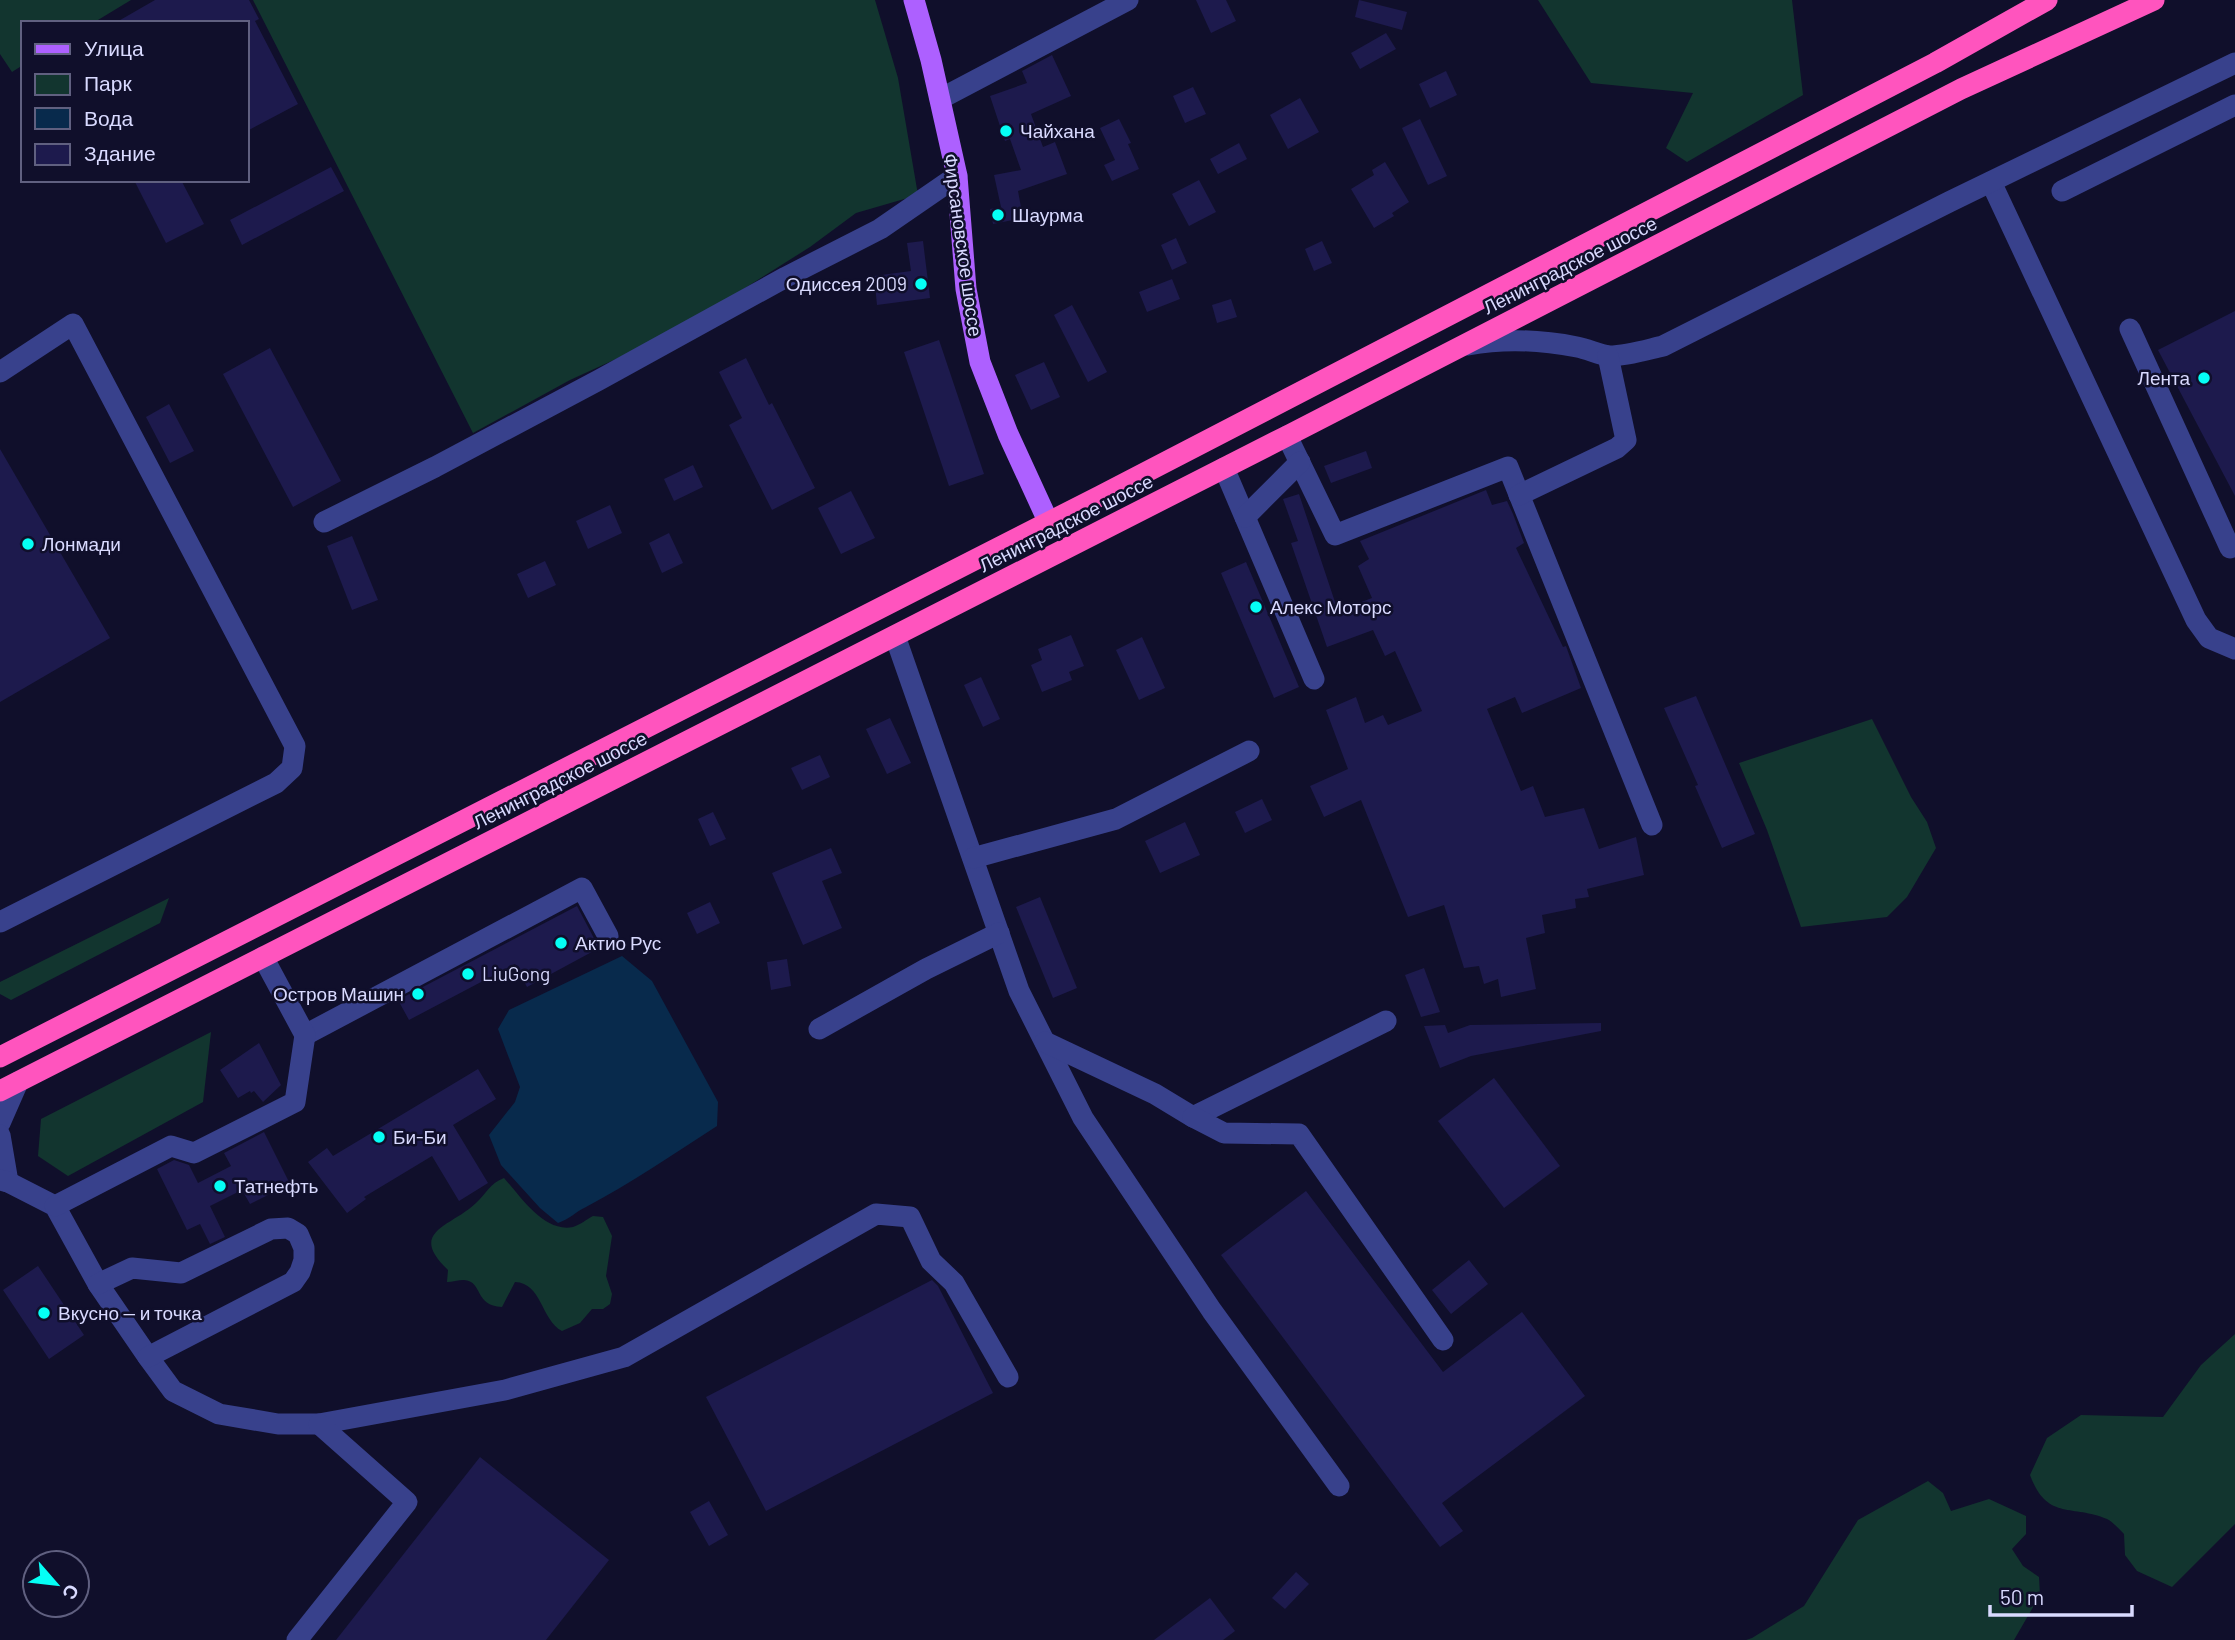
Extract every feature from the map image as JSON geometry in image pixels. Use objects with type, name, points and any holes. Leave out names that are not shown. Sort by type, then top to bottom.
[{"type":"highway","name":"Ленинградское шоссе","points":[[0,1057],[1935,63],[2047,0]]},
{"type":"highway","name":"Ленинградское шоссе","points":[[9,1086],[1287,436],[1961,89],[2154,0]]},
{"type":"main road","name":"Фирсановское шоссе","points":[[914,0],[931,60],[957,176],[966,289],[980,362],[1008,434],[1048,521]]},
{"type":"street","points":[[940,99],[1128,0]]},
{"type":"street","points":[[1462,346],[1488,341],[1541,341],[1608,356],[1663,346],[2235,63]]},
{"type":"street","points":[[2062,191],[2235,105]]},
{"type":"street","points":[[324,522],[447,461],[880,229],[957,176]]},
{"type":"street","points":[[1991,182],[2196,620],[2209,638],[2235,649]]},
{"type":"street","points":[[0,372],[74,324],[295,746],[292,768],[276,783],[0,922]]},
{"type":"street","points":[[2130,329],[2230,548]]},
{"type":"street","points":[[1519,495],[1617,448],[1626,439],[1608,356]]},
{"type":"street","points":[[1287,436],[1335,535],[1508,467],[1652,825]]},
{"type":"street","points":[[1245,517],[1300,462]]},
{"type":"street","points":[[1224,468],[1314,679]]},
{"type":"street","points":[[895,636],[1019,991],[1083,1118],[1212,1311],[1339,1486]]},
{"type":"street","points":[[973,858],[1116,819],[1249,751]]},
{"type":"street","points":[[305,1035],[582,888],[608,936]]},
{"type":"street","points":[[819,1029],[926,969],[999,933]]},
{"type":"street","points":[[55,1206],[171,1146],[194,1153],[295,1102],[305,1035],[263,957]]},
{"type":"street","points":[[1193,1117],[1386,1021]]},
{"type":"street","points":[[1045,1042],[1155,1094],[1224,1133],[1298,1134],[1443,1340]]},
{"type":"street","points":[[0,1123],[9,1086]]},
{"type":"street","points":[[0,1135],[4,1181],[55,1206],[98,1284],[173,1391],[219,1414],[278,1424],[319,1424],[505,1390],[624,1357],[876,1214],[910,1217],[931,1261],[954,1283],[1009,1377]]},
{"type":"street","points":[[98,1284],[132,1268],[181,1273],[271,1229],[288,1228],[298,1234],[304,1248],[304,1260],[293,1282],[148,1357]]},
{"type":"street","points":[[297,1640],[407,1502],[319,1424]]},
{"type":"green space","points":[[0,0],[131,0],[96,21],[21,21],[21,66],[12,72],[0,54]]},
{"type":"green space","points":[[253,0],[875,0],[898,78],[918,195],[856,213],[810,247],[675,332],[570,380],[473,433]]},
{"type":"green space","points":[[1538,0],[1792,0],[1803,95],[1687,162],[1666,148],[1693,93],[1591,83]]},
{"type":"green space","points":[[1872,719],[1911,797],[1927,822],[1936,848],[1907,897],[1887,917],[1801,927],[1767,830],[1739,763]]},
{"type":"green space","points":[[169,898],[160,923],[11,1000],[0,994],[0,982]]},
{"type":"green space","points":[[211,1032],[203,1102],[68,1176],[38,1156],[41,1119]]},
{"type":"green space","points":[[504,1178],[534,1212],[552,1225],[573,1227],[593,1216],[603,1217],[612,1236],[606,1276],[612,1294],[610,1304],[603,1309],[592,1309],[580,1323],[562,1331],[555,1326],[536,1295],[524,1284],[515,1282],[502,1307],[487,1302],[470,1281],[447,1282],[448,1270],[436,1257],[432,1238],[445,1224],[466,1211]]},
{"type":"green space","points":[[2235,1334],[2235,1524],[2172,1587],[2137,1571],[2125,1555],[2124,1534],[2111,1522],[2052,1505],[2044,1499],[2030,1475],[2047,1438],[2081,1415],[2163,1417],[2201,1365]]},
{"type":"green space","points":[[1928,1481],[1943,1493],[1951,1511],[1989,1499],[2026,1516],[2026,1534],[2012,1549],[2023,1566],[2039,1577],[2040,1595],[2014,1640],[1746,1640],[1804,1606],[1858,1520]]},
{"type":"water","points":[[622,956],[652,981],[718,1102],[717,1126],[636,1178],[558,1223],[540,1208],[501,1165],[489,1135],[515,1102],[520,1087],[498,1029],[509,1010]]},
{"type":"building","points":[[155,0],[249,0],[259,19],[255,21],[298,104],[248,130],[248,21],[118,21]]},
{"type":"building","points":[[1196,0],[1226,0],[1236,21],[1211,33]]},
{"type":"building","points":[[1359,0],[1407,12],[1402,30],[1355,17]]},
{"type":"building","points":[[1386,33],[1396,49],[1360,69],[1351,53]]},
{"type":"building","points":[[1052,55],[1071,96],[1031,114],[1043,147],[1055,142],[1067,174],[1018,191],[1023,218],[993,224],[990,209],[1001,207],[994,175],[1021,170],[1010,139],[1005,141],[990,96],[1027,83],[1022,71]]},
{"type":"building","points":[[1446,71],[1457,95],[1430,108],[1419,84]]},
{"type":"building","points":[[1193,87],[1206,114],[1185,123],[1173,96]]},
{"type":"building","points":[[1300,98],[1319,132],[1288,149],[1270,115]]},
{"type":"building","points":[[1119,119],[1131,143],[1128,144],[1139,169],[1112,181],[1104,165],[1115,160],[1100,128]]},
{"type":"building","points":[[1420,119],[1447,176],[1428,185],[1402,128]]},
{"type":"building","points":[[1239,143],[1247,159],[1218,174],[1210,159]]},
{"type":"building","points":[[1385,162],[1409,202],[1392,213],[1394,216],[1374,228],[1351,189],[1374,175],[1372,170]]},
{"type":"building","points":[[331,167],[344,191],[242,245],[230,220]]},
{"type":"building","points":[[1199,180],[1216,212],[1189,226],[1172,194]]},
{"type":"building","points":[[135,182],[182,182],[204,224],[166,243]]},
{"type":"building","points":[[1176,238],[1187,263],[1172,270],[1161,245]]},
{"type":"building","points":[[923,241],[930,298],[877,305],[874,276],[911,271],[907,243]]},
{"type":"building","points":[[1322,241],[1332,263],[1314,271],[1305,249]]},
{"type":"building","points":[[1172,279],[1180,299],[1147,312],[1139,292]]},
{"type":"building","points":[[1231,299],[1237,317],[1217,323],[1212,305]]},
{"type":"building","points":[[1072,305],[1107,372],[1088,382],[1054,315]]},
{"type":"building","name":"Лента","points":[[2235,311],[2235,496],[2158,350]]},
{"type":"building","points":[[939,340],[984,474],[949,486],[904,352]]},
{"type":"building","points":[[270,348],[341,481],[293,507],[223,374]]},
{"type":"building","points":[[746,358],[815,488],[772,510],[729,425],[742,418],[719,372]]},
{"type":"building","points":[[1044,362],[1060,397],[1031,410],[1015,375]]},
{"type":"building","points":[[169,404],[194,451],[170,463],[146,417]]},
{"type":"building","name":"Лонмади","points":[[0,449],[110,638],[0,702]]},
{"type":"building","points":[[1366,451],[1372,468],[1331,483],[1324,466]]},
{"type":"building","points":[[693,465],[703,487],[674,501],[664,479]]},
{"type":"building","points":[[1486,490],[1492,505],[1507,501],[1524,543],[1516,548],[1563,647],[1566,646],[1581,688],[1522,713],[1515,697],[1487,709],[1521,791],[1533,786],[1545,817],[1584,808],[1599,849],[1636,837],[1644,875],[1587,889],[1589,897],[1575,899],[1576,908],[1542,915],[1545,933],[1526,938],[1536,989],[1501,997],[1498,979],[1484,984],[1479,966],[1464,968],[1444,905],[1408,917],[1361,800],[1324,817],[1310,786],[1348,769],[1326,710],[1356,697],[1365,723],[1383,715],[1388,725],[1422,711],[1395,651],[1385,656],[1373,630],[1327,647],[1291,543],[1298,541],[1283,499],[1299,494],[1338,611],[1372,598],[1358,566],[1369,559],[1360,541]]},
{"type":"building","points":[[851,491],[875,538],[841,554],[818,508]]},
{"type":"building","points":[[610,505],[622,533],[588,549],[576,521]]},
{"type":"building","points":[[669,533],[683,563],[662,573],[649,543]]},
{"type":"building","points":[[352,536],[378,600],[352,610],[327,546]]},
{"type":"building","points":[[545,561],[556,585],[528,598],[517,574]]},
{"type":"building","points":[[1246,562],[1299,687],[1274,698],[1221,573]]},
{"type":"building","points":[[1071,635],[1084,666],[1069,672],[1072,680],[1042,692],[1031,665],[1042,660],[1038,649]]},
{"type":"building","points":[[1142,637],[1165,688],[1139,700],[1116,650]]},
{"type":"building","points":[[981,677],[1000,719],[983,727],[964,685]]},
{"type":"building","points":[[1696,696],[1755,834],[1722,848],[1664,708]]},
{"type":"building","points":[[890,718],[911,763],[887,774],[866,729]]},
{"type":"building","points":[[820,755],[830,777],[802,790],[791,768]]},
{"type":"building","points":[[1262,799],[1272,820],[1245,833],[1235,812]]},
{"type":"building","points":[[713,812],[726,839],[710,846],[698,819]]},
{"type":"building","points":[[1185,822],[1200,855],[1160,873],[1145,841]]},
{"type":"building","points":[[831,848],[842,873],[822,881],[842,928],[803,945],[772,873]]},
{"type":"building","points":[[1040,897],[1077,988],[1053,998],[1016,907]]},
{"type":"building","points":[[710,902],[720,923],[697,934],[687,913]]},
{"type":"building","points":[[577,906],[601,947],[527,987],[515,964],[409,1020],[398,1000]]},
{"type":"building","points":[[787,959],[791,986],[771,990],[767,962]]},
{"type":"building","points":[[1424,968],[1440,1012],[1421,1017],[1405,975]]},
{"type":"building","points":[[1601,1023],[1601,1031],[1471,1056],[1440,1068],[1424,1026],[1445,1025],[1448,1033],[1470,1025]]},
{"type":"building","points":[[259,1043],[281,1085],[263,1102],[254,1091],[238,1098],[220,1070]]},
{"type":"building","points":[[478,1069],[496,1099],[453,1125],[488,1183],[459,1201],[432,1156],[364,1197],[366,1199],[347,1213],[308,1162],[327,1148],[333,1156]]},
{"type":"building","points":[[1494,1078],[1560,1166],[1504,1208],[1438,1121]]},
{"type":"building","points":[[264,1132],[290,1184],[250,1204],[242,1190],[210,1206],[225,1237],[210,1244],[200,1224],[187,1230],[157,1169],[174,1160],[189,1165],[198,1183],[231,1166],[224,1153]]},
{"type":"building","points":[[1306,1191],[1443,1372],[1522,1312],[1585,1396],[1442,1503],[1463,1531],[1440,1547],[1221,1255]]},
{"type":"building","points":[[1469,1260],[1488,1284],[1451,1314],[1432,1290]]},
{"type":"building","name":"Вкусно — и точка","points":[[38,1266],[84,1335],[49,1359],[3,1290]]},
{"type":"building","points":[[932,1280],[938,1286],[993,1393],[766,1511],[706,1397]]},
{"type":"building","points":[[480,1457],[609,1560],[546,1640],[336,1640]]},
{"type":"building","points":[[709,1501],[728,1535],[709,1546],[690,1512]]},
{"type":"building","points":[[1296,1572],[1309,1584],[1285,1609],[1272,1598]]},
{"type":"building","points":[[1210,1598],[1235,1631],[1223,1640],[1154,1640]]},
{"type":"place","name":"Чайхана","points":[[1006,131]]},
{"type":"place","name":"Шаурма","points":[[998,215]]},
{"type":"place","name":"Одиссея 2009","points":[[921,284]]},
{"type":"place","name":"Лента","points":[[2204,378]]},
{"type":"place","name":"Лонмади","points":[[28,544]]},
{"type":"place","name":"Алекс Моторс","points":[[1256,607]]},
{"type":"place","name":"Актио Рус","points":[[561,943]]},
{"type":"place","name":"LiuGong","points":[[468,974]]},
{"type":"place","name":"Остров Машин","points":[[418,994]]},
{"type":"place","name":"Би-Би","points":[[379,1137]]},
{"type":"place","name":"Татнефть","points":[[220,1186]]},
{"type":"place","name":"Вкусно — и точка","points":[[44,1313]]}]
